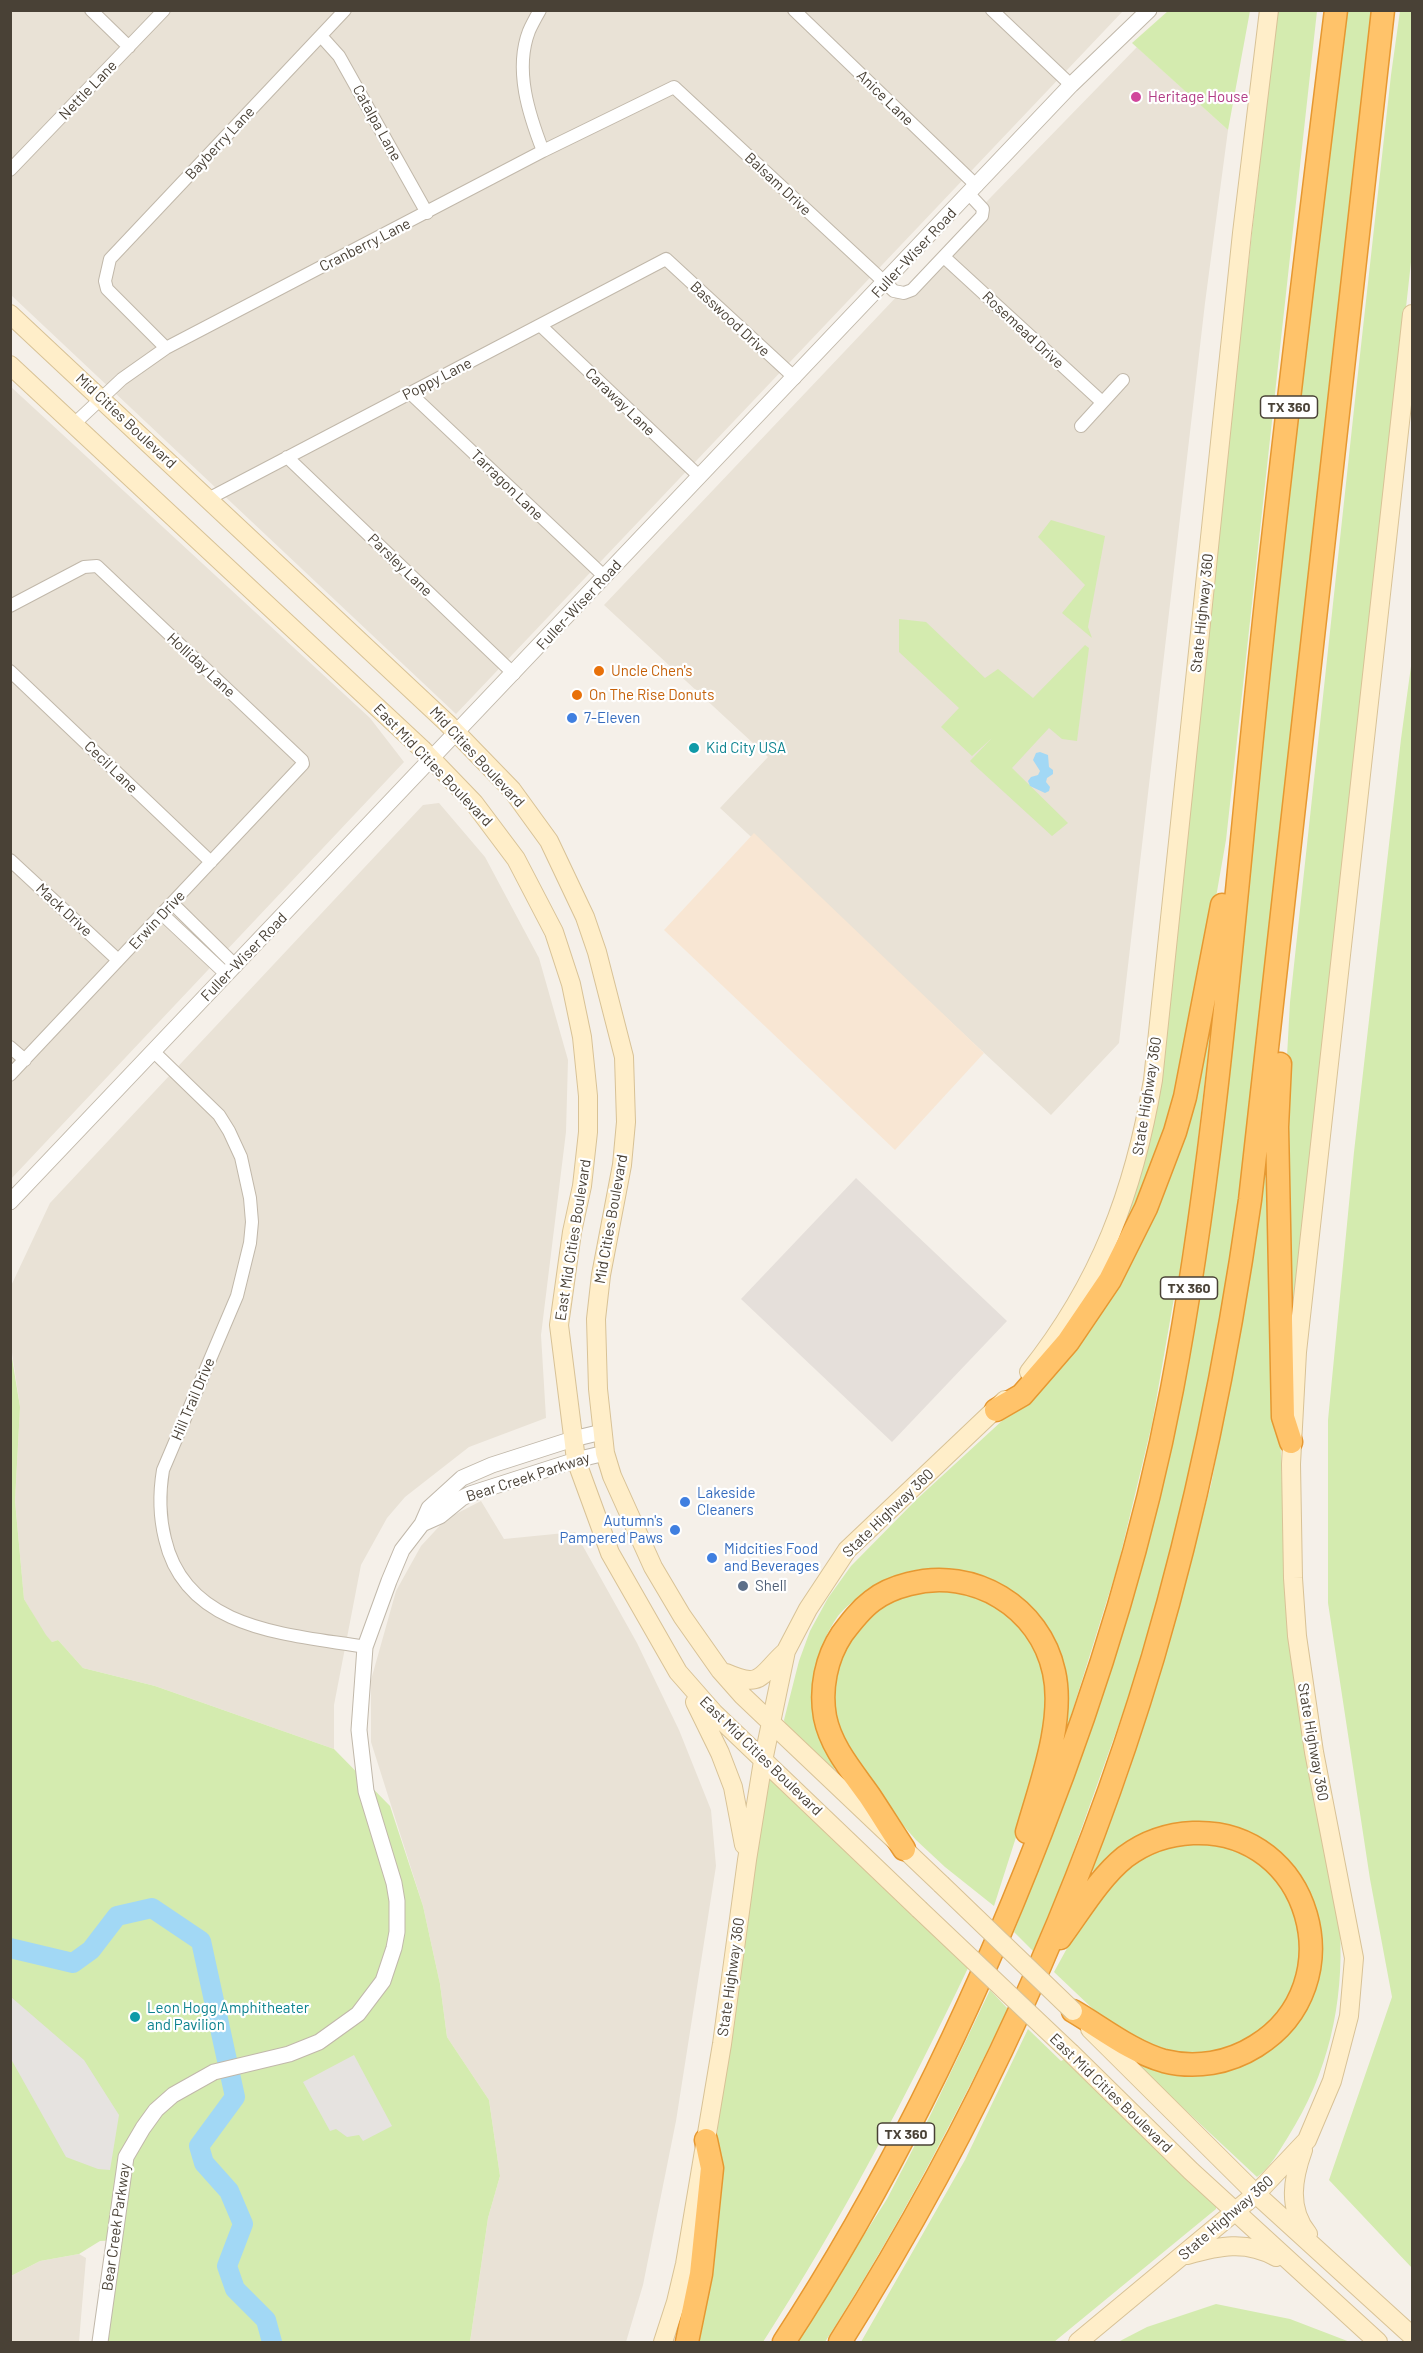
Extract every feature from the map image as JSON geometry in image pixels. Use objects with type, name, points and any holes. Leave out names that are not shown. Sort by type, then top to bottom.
[{"type":"highway","points":[[1315,176],[1308,162],[1325,10]]},
{"type":"highway","name":"TX 360","points":[[784,2343],[846,2242],[910,2126],[945,2056],[1009,1916],[1063,1776],[1095,1682],[1135,1545],[1170,1397],[1195,1254],[1207,1167],[1225,1016],[1262,638],[1336,10]]},
{"type":"highway","name":"TX 360","points":[[840,2343],[902,2240],[940,2169],[1040,1966],[1084,1857],[1152,1659],[1188,1527],[1226,1354],[1251,1190],[1383,10]]},
{"type":"highway","points":[[1354,257],[1366,236],[1396,10]]},
{"type":"highway","points":[[996,1410],[1022,1395],[1068,1342],[1095,1304],[1129,1245],[1175,1132],[1200,1025],[1218,927],[1252,661],[1262,638]]},
{"type":"highway","points":[[1291,1442],[1283,1417],[1277,1127],[1281,1034],[1308,746],[1305,715]]},
{"type":"highway","points":[[904,1849],[834,1741],[826,1718],[823,1692],[827,1668],[836,1644],[847,1628],[873,1600],[898,1587],[925,1580],[951,1580],[976,1585],[999,1595],[1019,1610],[1035,1627],[1047,1649],[1054,1674],[1056,1700],[1054,1725],[1045,1771],[1025,1839],[1009,1916]]},
{"type":"highway","points":[[1040,1966],[1113,1869],[1126,1856],[1149,1842],[1176,1834],[1203,1833],[1232,1838],[1260,1851],[1281,1870],[1298,1893],[1308,1918],[1311,1935],[1310,1970],[1301,1996],[1288,2019],[1269,2038],[1248,2051],[1228,2060],[1207,2064],[1165,2061],[1143,2052],[1073,2011]]},
{"type":"highway","points":[[687,2343],[701,2274],[712,2169],[706,2140]]},
{"type":"main road","name":"State Highway 360","points":[[663,2343],[685,2264],[722,2044],[763,1761],[786,1652],[813,1600],[847,1550],[996,1410],[1040,1359],[1083,1292],[1101,1257],[1130,1184],[1153,1080],[1242,233],[1269,10]]},
{"type":"main road","name":"Mid Cities Boulevard","points":[[10,314],[457,733],[512,790],[549,842],[585,917],[602,970],[624,1057],[626,1122],[622,1165],[601,1275],[596,1319],[598,1389],[605,1453],[622,1497]]},
{"type":"main road","name":"State Highway 360","points":[[1078,2343],[1256,2194],[1306,2140],[1332,2082],[1349,2016],[1354,1958],[1314,1752],[1297,1636],[1293,1567],[1291,1442],[1298,1352],[1413,314]]},
{"type":"main road","name":"East Mid Cities Boulevard","points":[[10,365],[432,759],[474,803],[516,859],[554,932],[571,984],[582,1037],[588,1096],[588,1132],[582,1186],[572,1232],[559,1325],[576,1460],[610,1552],[678,1672],[714,1713],[763,1761],[1296,2270],[1378,2343]]},
{"type":"main road","name":"East Mid Cities Boulevard","points":[[622,1497],[653,1567],[682,1616],[720,1670],[771,1722],[1073,2011],[1201,2142],[1413,2336]]},
{"type":"main road","points":[[720,1670],[746,1681],[757,1680],[786,1652]]},
{"type":"main road","points":[[678,1672],[720,1753],[733,1787],[747,1860]]},
{"type":"main road","points":[[1306,2140],[1294,2174],[1296,2215],[1305,2231],[1350,2279]]},
{"type":"main road","points":[[1183,2257],[1218,2246],[1249,2246],[1264,2250],[1296,2270]]},
{"type":"street","points":[[91,10],[129,47]]},
{"type":"street","name":"Nettle Lane","points":[[10,170],[164,10]]},
{"type":"street","name":"Bayberry Lane","points":[[166,348],[112,295],[105,281],[110,259],[345,10]]},
{"type":"street","points":[[540,10],[529,32],[525,50],[524,80],[531,121],[543,151]]},
{"type":"street","name":"Anice Lane","points":[[794,10],[973,190]]},
{"type":"street","points":[[992,10],[1071,85]]},
{"type":"street","name":"Fuller-Wiser Road","points":[[10,1202],[885,284],[1071,85],[1149,10]]},
{"type":"street","name":"Catalpa Lane","points":[[321,36],[339,56],[427,213]]},
{"type":"street","name":"Balsam Drive","points":[[671,88],[674,87],[885,284]]},
{"type":"street","name":"Cranberry Lane","points":[[74,424],[122,379],[166,348],[543,151],[671,88]]},
{"type":"street","points":[[885,284],[894,291],[904,293],[912,290],[944,257],[982,216],[983,209],[973,190]]},
{"type":"street","name":"Rosemead Drive","points":[[944,257],[1102,402]]},
{"type":"street","name":"Poppy Lane","points":[[208,499],[666,259]]},
{"type":"street","name":"Basswood Drive","points":[[666,259],[795,378]]},
{"type":"street","name":"Caraway Lane","points":[[541,326],[700,477]]},
{"type":"street","points":[[1081,426],[1123,380]]},
{"type":"street","name":"Tarragon Lane","points":[[410,393],[604,577]]},
{"type":"street","name":"Parsley Lane","points":[[287,457],[514,674]]},
{"type":"street","name":"Holliday Lane","points":[[10,606],[84,567],[98,566],[302,760],[303,764]]},
{"type":"street","name":"Cecil Lane","points":[[10,671],[211,862]]},
{"type":"street","name":"Erwin Drive","points":[[10,1075],[303,764]]},
{"type":"street","name":"Mack Drive","points":[[10,860],[118,960]]},
{"type":"street","points":[[172,903],[231,970]]},
{"type":"street","points":[[162,914],[231,970]]},
{"type":"street","points":[[10,1047],[25,1060]]},
{"type":"street","name":"Hill Trail Drive","points":[[154,1052],[219,1115],[229,1131],[241,1157],[250,1198],[252,1222],[250,1243],[237,1296],[163,1470],[159,1508],[170,1558],[189,1589],[203,1602],[226,1615],[261,1629],[365,1647]]},
{"type":"street","name":"Bear Creek Parkway","points":[[100,2343],[126,2157],[137,2136],[156,2110],[173,2095],[214,2072],[289,2054],[319,2042],[358,2014],[383,1981],[397,1932],[397,1901],[394,1883],[366,1791],[361,1755],[360,1707],[365,1647],[402,1550],[422,1524],[429,1508],[462,1478],[492,1465],[602,1432]]},
{"type":"street","name":"Bear Creek Parkway","points":[[422,1524],[440,1516],[470,1494],[605,1453]]},
{"type":"shaded area","points":[[10,11],[1123,11],[456,714],[11,295]]},
{"type":"shaded area","points":[[1137,47],[1228,130],[1205,303],[1119,1043],[1051,1115],[720,808],[768,757],[604,605],[992,196]]},
{"type":"shaded area","points":[[10,386],[370,718],[404,762],[11,1179]]},
{"type":"shaded area","points":[[439,803],[485,857],[539,958],[568,1060],[566,1132],[541,1335],[546,1418],[469,1447],[405,1497],[387,1518],[361,1565],[334,1705],[334,1749],[155,1686],[83,1668],[58,1640],[52,1642],[45,1635],[24,1599],[15,1501],[20,1407],[11,1346],[10,1288],[50,1203],[423,805]]},
{"type":"shaded area","points":[[754,833],[984,1053],[895,1150],[664,930]]},
{"type":"shaded area","points":[[856,1178],[1007,1321],[892,1442],[741,1299]]},
{"type":"shaded area","points":[[481,1501],[504,1539],[575,1532],[637,1643],[679,1730],[711,1810],[716,1866],[676,2121],[643,2285],[626,2342],[470,2342],[488,2218],[500,2176],[489,2100],[447,2037],[440,1984],[423,1906],[371,1742],[371,1680],[396,1591],[421,1546],[446,1519]]},
{"type":"shaded area","points":[[11,1997],[84,2060],[119,2115],[110,2170],[98,2169],[66,2157],[11,2059]]},
{"type":"shaded area","points":[[354,2055],[392,2126],[363,2141],[359,2135],[347,2137],[336,2129],[330,2131],[303,2082]]},
{"type":"shaded area","points":[[79,2254],[86,2258],[79,2342],[11,2342],[11,2276],[40,2261]]},
{"type":"green space","points":[[1168,11],[1250,11],[1228,130],[1132,43]]},
{"type":"green space","points":[[1277,11],[1317,11],[1226,840],[1190,1046],[1153,1177],[1106,1261],[1134,1191],[1199,702]]},
{"type":"green space","points":[[1343,11],[1374,11],[1243,1188],[1207,1402],[1151,1634],[1062,1883],[1033,1951],[1014,1932],[1069,1792],[1095,1715],[1160,1479],[1262,739]]},
{"type":"green space","points":[[1400,11],[1412,11],[1412,253],[1291,1350],[1284,1111],[1290,1002],[1391,75]]},
{"type":"green space","points":[[1051,520],[1105,536],[1088,627],[1092,638],[1062,613],[1085,585],[1038,537]]},
{"type":"green space","points":[[899,619],[926,622],[985,678],[998,669],[1033,698],[1085,645],[1089,648],[1077,741],[1062,739],[1049,728],[1012,768],[1068,823],[1052,836],[970,761],[992,738],[972,756],[941,727],[959,708],[899,652]]},
{"type":"green space","points":[[1412,659],[1412,2268],[1329,2180],[1392,1997],[1370,1879],[1328,1603],[1328,1420],[1354,1152]]},
{"type":"green space","points":[[1206,1016],[1212,1018],[1190,1208],[1178,1290],[1175,1292],[1152,1424],[1118,1565],[1053,1773],[1061,1681],[989,1578],[941,1568],[910,1571],[880,1583],[847,1606],[830,1628],[824,1641],[828,1643],[840,1763],[832,1771],[785,1725],[784,1720],[799,1661],[810,1631],[828,1598],[851,1566],[917,1499],[1017,1407],[1126,1262]]},
{"type":"green space","points":[[1269,1125],[1283,1511],[1340,1930],[1341,1958],[1331,2038],[1314,2088],[1281,2148],[1257,2177],[1134,2062],[1175,2068],[1291,2022],[1308,1903],[1214,1828],[1099,1873],[1091,1870],[1126,1780],[1159,1678],[1211,1485],[1251,1271]]},
{"type":"green space","points":[[10,1346],[20,1407],[15,1501],[24,1599],[46,1635],[52,1642],[58,1640],[83,1668],[155,1686],[334,1749],[390,1806],[423,1906],[440,1984],[447,2037],[489,2100],[500,2176],[488,2218],[470,2342],[108,2342],[121,2240],[100,2241],[79,2254],[40,2261],[11,2276]]},
{"type":"green space","points":[[957,1587],[1004,1606],[1040,1652],[1048,1708],[1033,1784],[994,1906],[945,1867],[894,1815],[839,1737],[831,1688],[848,1636],[863,1616],[906,1591]]},
{"type":"green space","points":[[770,1778],[968,1968],[871,2159],[819,2252],[763,2342],[691,2342],[728,2045]]},
{"type":"green space","points":[[1212,1840],[1259,1860],[1296,1905],[1303,1962],[1290,2001],[1252,2041],[1204,2057],[1157,2049],[1118,2028],[1094,2010],[1054,1972],[1088,1910],[1119,1869],[1161,1844]]},
{"type":"green space","points":[[990,1990],[1008,2009],[921,2178],[875,2261],[825,2342],[796,2342],[887,2199],[929,2118]]},
{"type":"green space","points":[[1028,2029],[1061,2061],[1065,2059],[1216,2202],[1216,2209],[1054,2342],[861,2342],[965,2160]]},
{"type":"green space","points":[[1216,2304],[1290,2319],[1350,2342],[1118,2342],[1147,2327]]},
{"type":"water","points":[[1036,753],[1048,755],[1049,767],[1053,770],[1053,774],[1047,778],[1046,782],[1050,787],[1049,791],[1045,793],[1030,786],[1028,781],[1040,771],[1033,760]]},
{"type":"waterway","points":[[10,1948],[73,1963],[91,1950],[117,1916],[152,1908],[201,1941],[235,2097],[199,2146],[204,2163],[229,2191],[243,2224],[227,2266],[235,2289],[266,2320],[272,2342]]},
{"type":"place","name":"Heritage House","points":[[1136,97]]},
{"type":"place","name":"Uncle Chen's","points":[[599,671]]},
{"type":"place","name":"On The Rise Donuts","points":[[577,695]]},
{"type":"place","name":"7-Eleven","points":[[572,718]]},
{"type":"place","name":"Kid City USA","points":[[694,748]]},
{"type":"place","name":"Lakeside Cleaners","points":[[685,1502]]},
{"type":"place","name":"Autumn's Pampered Paws","points":[[675,1530]]},
{"type":"place","name":"Midcities Food and Beverages","points":[[712,1558]]},
{"type":"place","name":"Shell","points":[[743,1586]]},
{"type":"place","name":"Leon Hogg Amphitheater and Pavilion","points":[[135,2017]]}]
